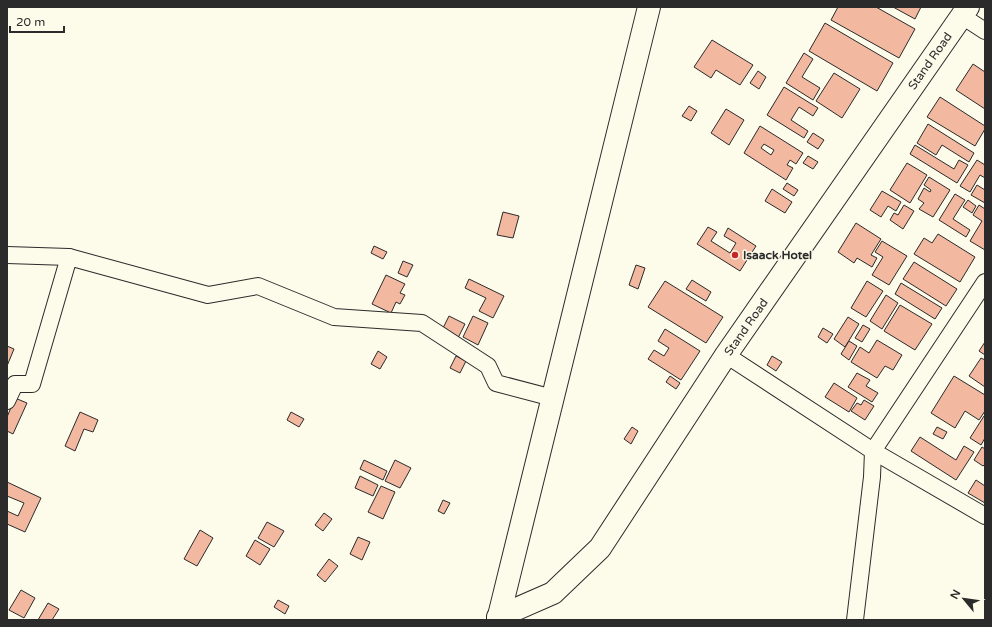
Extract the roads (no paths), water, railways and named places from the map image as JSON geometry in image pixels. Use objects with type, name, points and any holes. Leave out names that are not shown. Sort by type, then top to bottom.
[{"type":"main road","points":[[498,619],[648,7]]},
{"type":"main road","name":"Stand Road","points":[[498,619],[553,593],[600,548],[726,356],[965,12]]},
{"type":"street","points":[[965,12],[985,31]]},
{"type":"street","points":[[7,255],[69,257],[208,295],[258,286],[334,317],[422,323],[488,366],[496,383],[552,398]]},
{"type":"street","points":[[7,401],[15,384],[32,384],[69,257]]},
{"type":"street","points":[[855,620],[872,477],[873,451],[985,282]]},
{"type":"street","points":[[726,356],[873,451],[985,516]]},
{"type":"place","name":"Isaack Hotel","points":[[735,255]]}]
